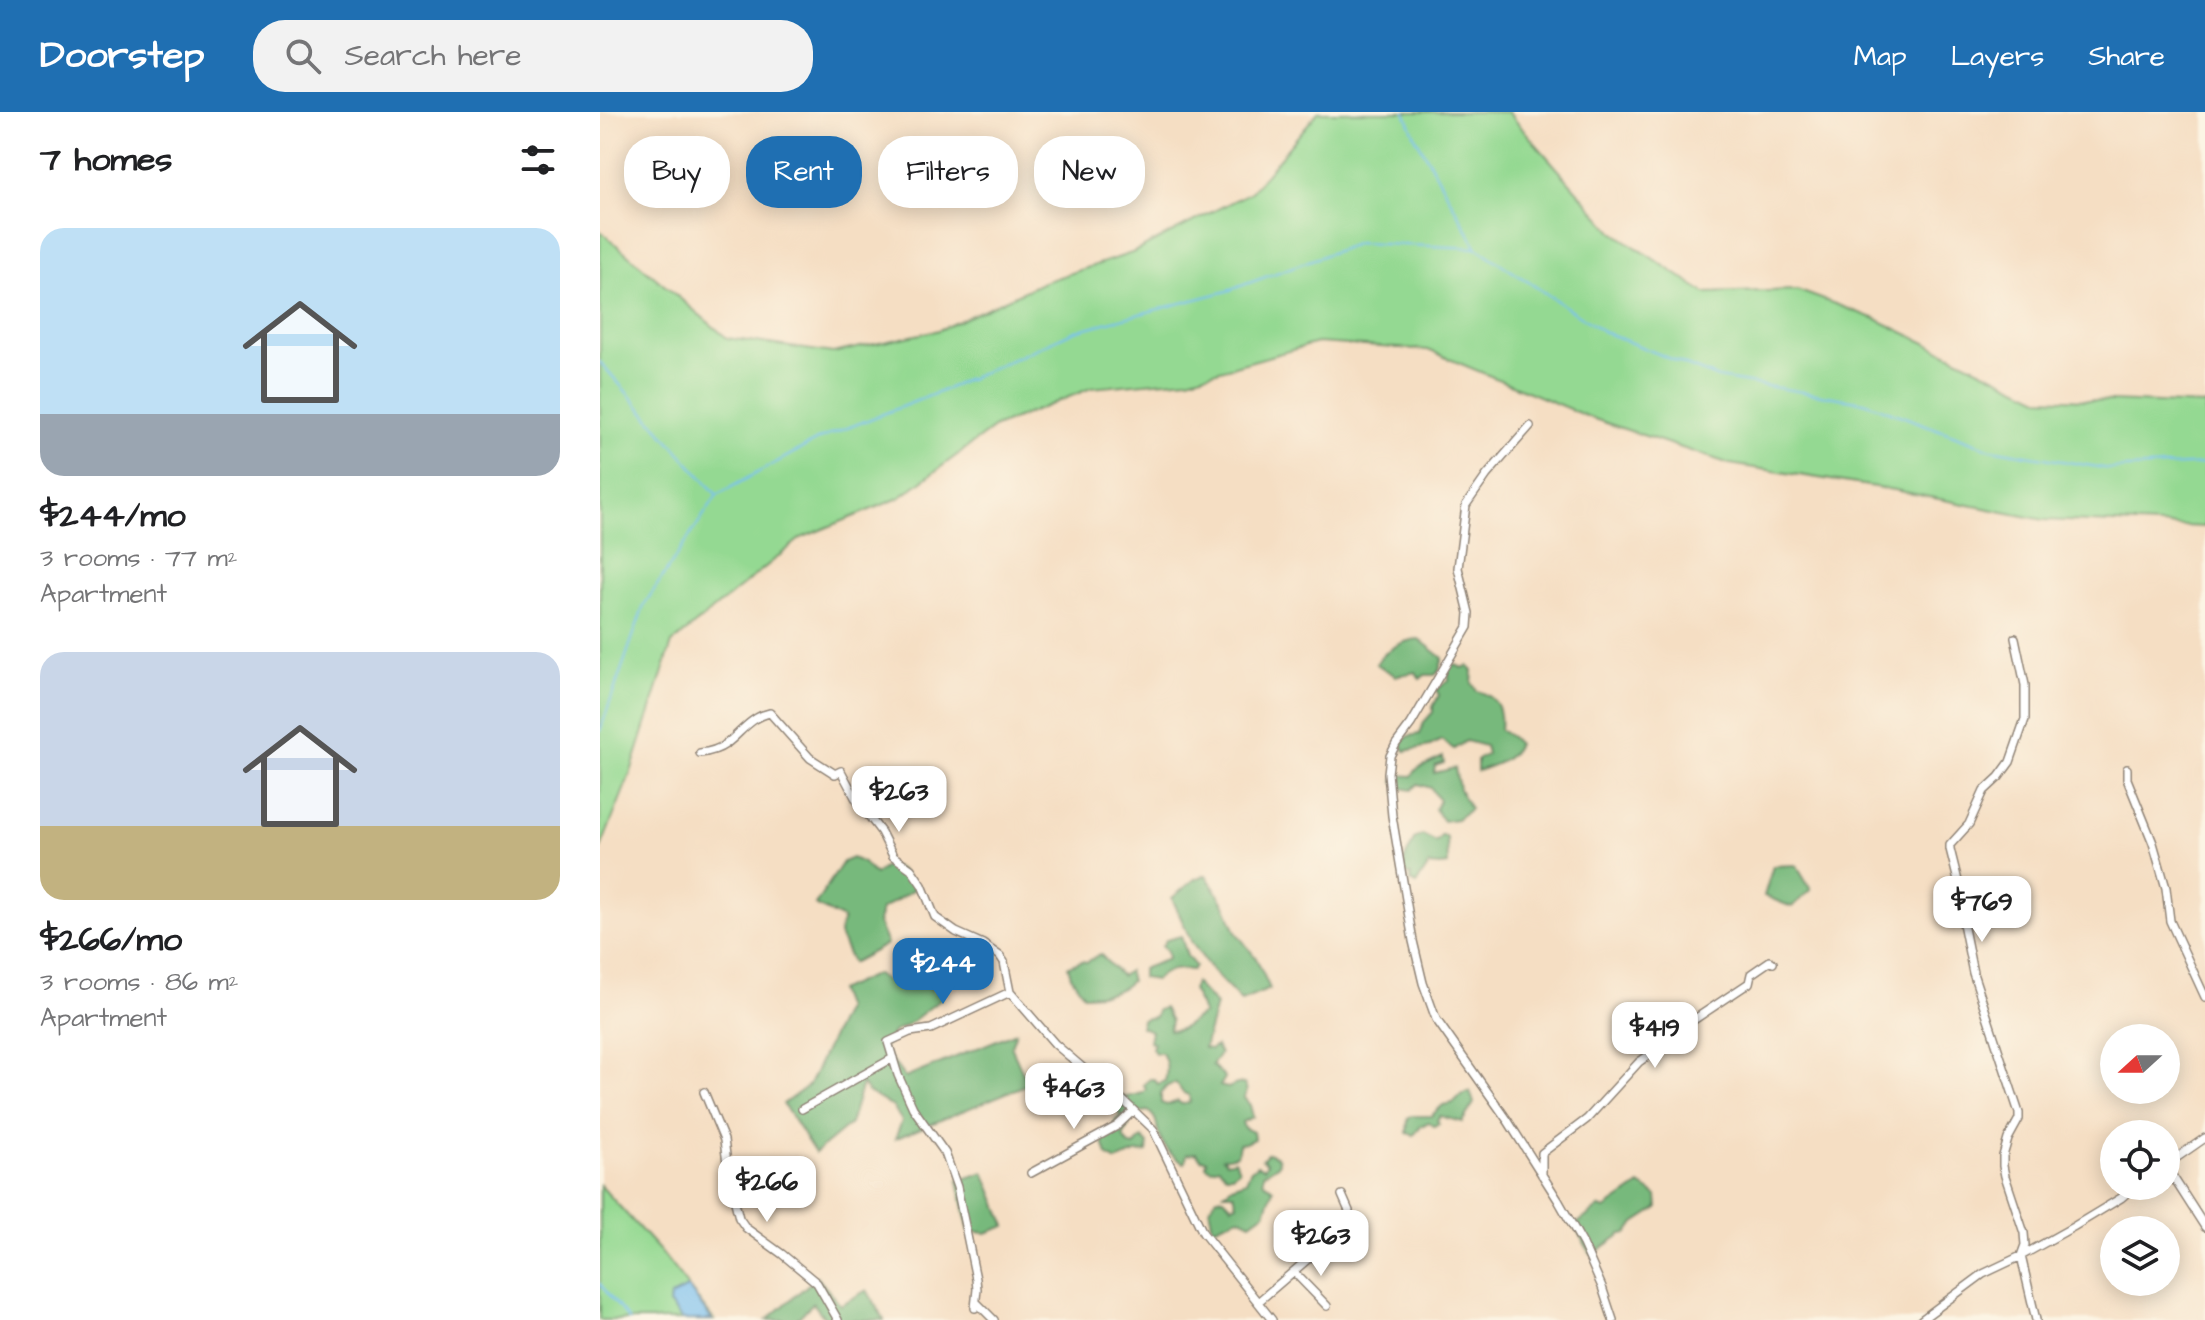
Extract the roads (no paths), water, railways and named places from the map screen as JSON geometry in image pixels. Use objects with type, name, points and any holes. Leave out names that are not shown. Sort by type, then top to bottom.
[{"type":"street","points":[[1530,426],[1487,475],[1466,505],[1458,568],[1469,613],[1468,627],[1396,744],[1390,756],[1388,773],[1413,941],[1430,1005],[1443,1030],[1508,1121],[1583,1244],[1613,1320]]},
{"type":"street","points":[[2015,638],[2025,685],[2025,719],[2010,762],[1984,791],[1969,824],[1950,845],[1950,849],[1960,889],[1962,918],[1973,973],[2019,1113],[2008,1139],[2003,1166],[2025,1239],[2021,1256],[2036,1320]]},
{"type":"street","points":[[700,753],[725,745],[746,725],[765,713],[773,715],[810,758],[835,774],[841,771],[893,856],[911,869],[922,885],[935,917],[1000,956],[1010,992],[1055,1044],[1104,1082],[1157,1133],[1211,1245],[1272,1320]]},
{"type":"street","points":[[2127,769],[2127,779],[2153,843],[2166,888],[2170,921],[2205,997]]},
{"type":"street","points":[[1542,1175],[1542,1153],[1587,1119],[1639,1062],[1686,1025],[1749,983],[1751,974],[1770,961],[1773,963]]},
{"type":"street","points":[[994,1320],[976,1306],[971,1247],[945,1153],[913,1108],[902,1086],[888,1042],[910,1032],[931,1029],[1010,992]]},
{"type":"street","points":[[802,1109],[893,1058]]},
{"type":"street","points":[[704,1092],[724,1140],[739,1218],[746,1228],[817,1283],[838,1320]]},
{"type":"street","points":[[1031,1173],[1117,1126],[1133,1111]]},
{"type":"street","points":[[2180,1155],[2205,1138]]},
{"type":"street","points":[[2180,1188],[2205,1227]]},
{"type":"street","points":[[1258,1302],[1344,1228],[1349,1211],[1342,1195]]},
{"type":"street","points":[[1921,1320],[1983,1274],[2021,1256],[2118,1200]]},
{"type":"street","points":[[1294,1272],[1327,1306]]},
{"type":"water","points":[[687,1288],[712,1320],[682,1320],[669,1304],[670,1297]]},
{"type":"waterway","points":[[1405,112],[1477,248]]},
{"type":"waterway","points":[[600,731],[644,605],[717,495],[819,439],[942,391],[1075,331],[1227,291],[1358,243],[1477,248],[1604,332],[1718,378],[1864,402],[1991,449],[2110,469],[2205,464]]},
{"type":"waterway","points":[[600,362],[717,495]]},
{"type":"waterway","points":[[600,1284],[629,1320]]}]
